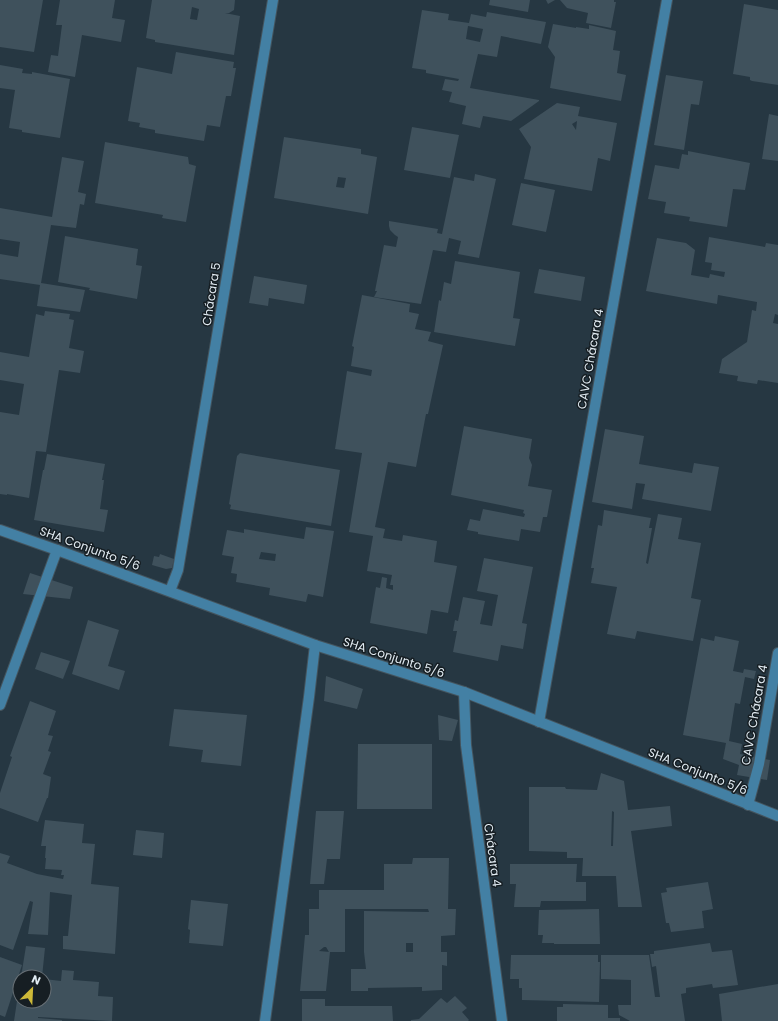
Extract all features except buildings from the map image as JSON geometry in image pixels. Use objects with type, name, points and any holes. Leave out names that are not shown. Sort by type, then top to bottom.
[{"type":"street","name":"Chácara 5","points":[[170,591],[178,570],[273,0]]},
{"type":"street","name":"CAVC Chácara 4","points":[[539,722],[667,0]]},
{"type":"street","name":"SHA Conjunto 5/6","points":[[0,530],[315,645],[464,692],[778,816]]},
{"type":"street","points":[[0,704],[57,550]]},
{"type":"street","points":[[266,1021],[315,645]]},
{"type":"street","name":"CAVC Chácara 4","points":[[748,805],[759,764],[778,653]]},
{"type":"street","name":"Chácara 4","points":[[464,692],[466,745],[502,1021]]}]
